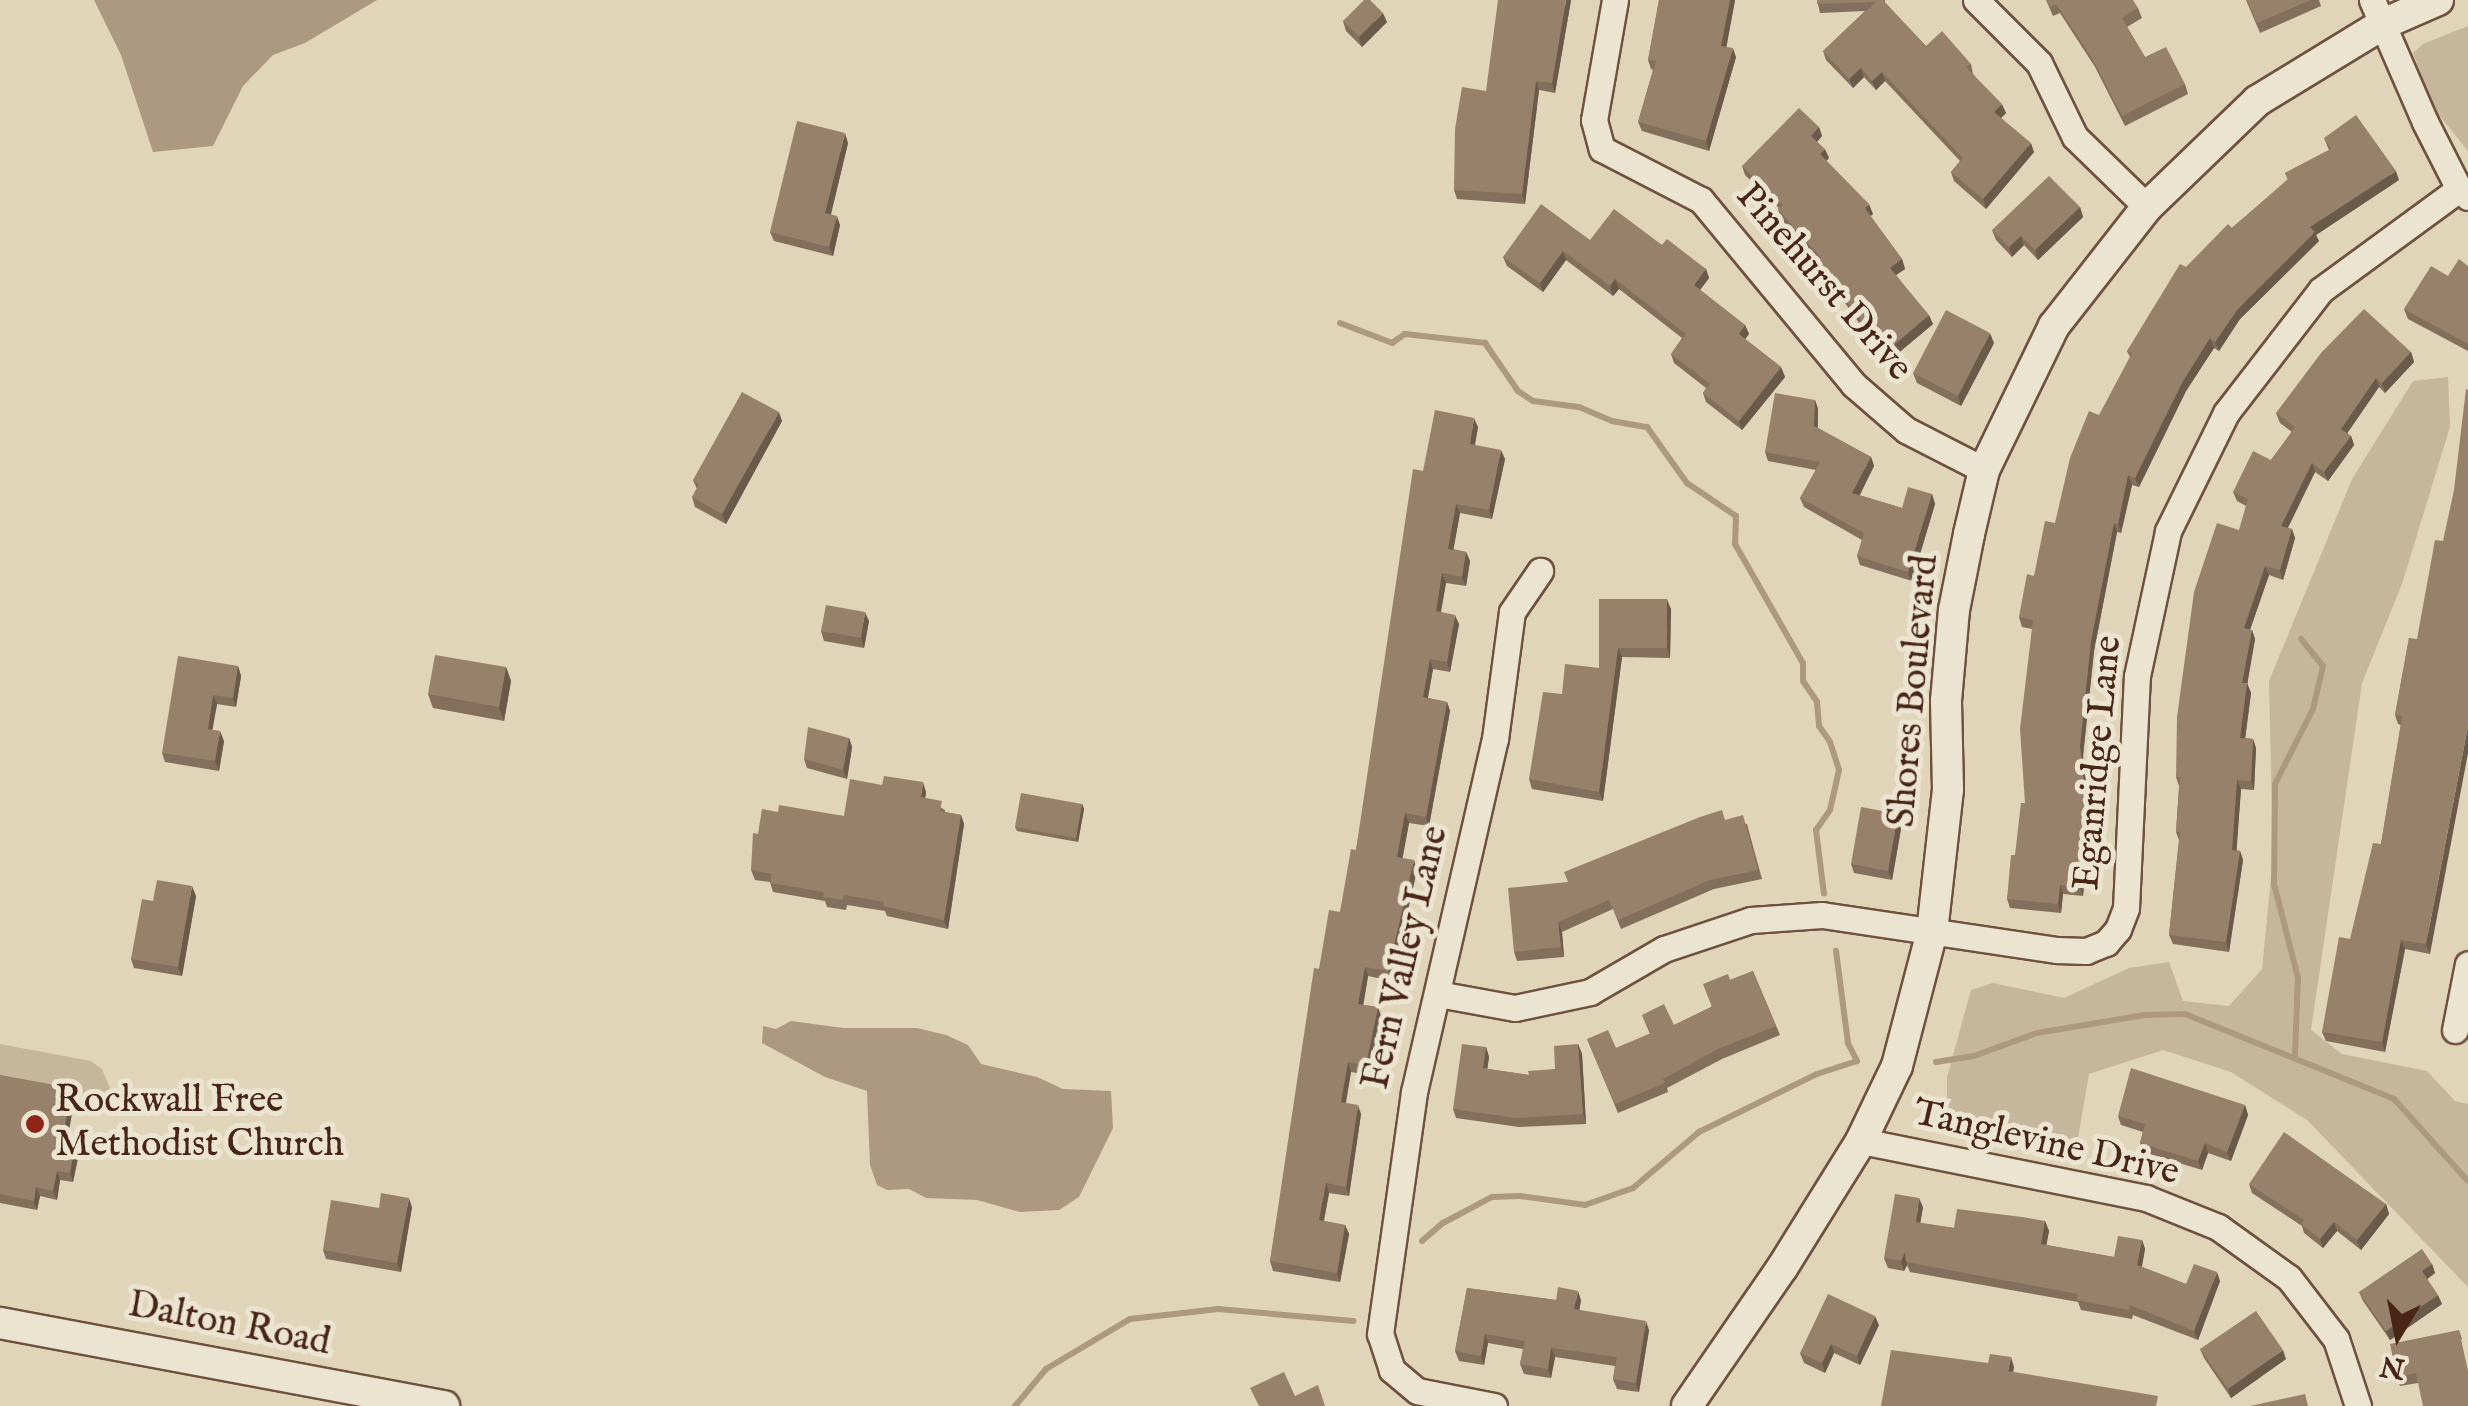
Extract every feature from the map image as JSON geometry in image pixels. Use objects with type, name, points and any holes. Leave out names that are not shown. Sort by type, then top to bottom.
[{"type":"street","name":"Pinehurst Drive","points":[[1615,0],[1594,120],[1602,149],[1701,200],[1853,384],[1906,430],[1984,470]]},
{"type":"street","points":[[1976,0],[2039,63],[2076,136],[2147,206]]},
{"type":"street","name":"Shores Boulevard","points":[[1687,1406],[1782,1268],[1861,1141],[1897,1066],[1932,932],[1948,790],[1946,701],[1954,610],[1984,470],[2054,326],[2147,206],[2256,101],[2378,12],[2438,0]]},
{"type":"street","points":[[2378,12],[2463,193]]},
{"type":"street","name":"Eganridge Lane","points":[[1438,994],[1516,1008],[1590,992],[1664,949],[1751,920],[1822,915],[2017,947],[2086,950],[2106,944],[2118,929],[2126,908],[2138,676],[2168,532],[2226,414],[2321,290],[2463,193]]},
{"type":"street","name":"Fern Valley Lane","points":[[1494,1406],[1418,1391],[1392,1370],[1380,1334],[1414,1092],[1495,739],[1512,612],[1540,571]]},
{"type":"street","points":[[2456,1030],[2468,964]]},
{"type":"street","name":"Tanglevine Drive","points":[[1861,1141],[2146,1198],[2218,1226],[2289,1278],[2336,1339],[2358,1406]]},
{"type":"street","name":"Dalton Road","points":[[0,1322],[444,1406]]},
{"type":"shaded area","points":[[94,0],[377,0],[305,43],[273,55],[243,86],[213,146],[153,152],[121,55]]},
{"type":"shaded area","points":[[2468,26],[2468,151],[2434,109],[2413,53],[2423,44]]},
{"type":"shaded area","points":[[2448,377],[2450,427],[2402,584],[2362,683],[2311,1030],[2342,1054],[2427,1071],[2455,1101],[2468,1104],[2468,1287],[2307,1120],[2231,1072],[2163,1050],[2089,1074],[2075,1155],[2060,1156],[1947,1111],[1947,1077],[1971,990],[1993,983],[2064,998],[2129,968],[2169,962],[2183,1001],[2229,1006],[2262,969],[2273,857],[2269,681],[2352,479],[2413,381]]},
{"type":"shaded area","points":[[791,1021],[843,1028],[917,1028],[946,1035],[968,1045],[981,1064],[1037,1077],[1063,1089],[1111,1091],[1113,1128],[1079,1197],[1059,1210],[1020,1212],[977,1200],[926,1198],[909,1189],[887,1190],[877,1185],[870,1165],[867,1091],[825,1077],[762,1043],[763,1026],[776,1029]]},
{"type":"shaded area","points":[[0,1044],[91,1061],[102,1069],[110,1088],[107,1102],[0,1083]]},
{"type":"building","points":[[1364,0],[1370,0],[1383,13],[1359,37],[1343,21]]},
{"type":"building","points":[[1498,0],[1566,0],[1552,83],[1536,81],[1522,194],[1454,190],[1455,129],[1462,87],[1486,91]]},
{"type":"building","points":[[1659,0],[1730,0],[1721,46],[1733,48],[1706,141],[1638,122],[1656,61],[1648,60]]},
{"type":"building","points":[[1817,0],[1883,0],[1926,46],[1942,31],[1971,64],[1966,67],[2002,104],[1994,112],[2031,143],[1983,199],[1951,172],[1963,158],[1882,72],[1872,81],[1861,68],[1849,79],[1823,51],[1876,2],[1817,4]]},
{"type":"building","points":[[2047,0],[2133,0],[2138,8],[2122,18],[2145,57],[2166,47],[2185,84],[2122,116],[2092,58],[2056,4],[2050,7]]},
{"type":"building","points":[[2247,0],[2311,0],[2257,23]]},
{"type":"building","points":[[1799,108],[1819,127],[1811,136],[1825,149],[1820,154],[1869,204],[1865,208],[1902,259],[1890,268],[1929,315],[1887,351],[1818,261],[1821,258],[1778,209],[1783,205],[1742,166]]},
{"type":"building","points":[[2356,115],[2396,171],[2310,227],[2315,232],[2237,310],[2215,342],[2210,338],[2183,381],[2135,478],[2128,475],[2118,524],[2114,523],[2091,641],[2080,746],[2087,811],[2080,887],[2060,885],[2058,904],[2007,899],[2011,855],[2015,855],[2021,803],[2025,803],[2020,729],[2033,620],[2019,617],[2027,574],[2034,576],[2045,521],[2055,523],[2070,458],[2089,411],[2099,415],[2132,353],[2127,351],[2180,264],[2186,267],[2228,224],[2232,228],[2288,179],[2285,173],[2331,149],[2324,138]]},
{"type":"building","points":[[797,121],[845,133],[825,213],[837,216],[829,247],[770,232]]},
{"type":"building","points":[[2049,176],[2080,207],[2035,250],[2021,236],[2009,247],[1992,230]]},
{"type":"building","points":[[1541,204],[1590,240],[1614,209],[1662,245],[1667,239],[1706,269],[1694,285],[1745,325],[1739,334],[1781,367],[1739,421],[1703,393],[1710,384],[1671,354],[1686,334],[1615,279],[1610,286],[1563,251],[1540,283],[1503,257]]},
{"type":"building","points":[[2459,259],[2468,266],[2468,344],[2404,309],[2431,266],[2448,276]]},
{"type":"building","points":[[2364,309],[2411,352],[2382,383],[2376,378],[2341,429],[2351,436],[2324,472],[2312,463],[2281,526],[2292,529],[2280,570],[2265,566],[2244,628],[2252,630],[2242,683],[2247,683],[2240,738],[2253,739],[2251,781],[2237,780],[2232,850],[2240,851],[2226,942],[2169,935],[2180,832],[2176,832],[2180,777],[2176,777],[2177,717],[2194,592],[2217,523],[2239,530],[2248,499],[2233,492],[2253,451],[2271,460],[2295,427],[2276,413],[2321,353]]},
{"type":"building","points":[[1946,310],[1990,333],[1958,396],[1913,373]]},
{"type":"building","points":[[2466,389],[2468,726],[2426,944],[2401,940],[2382,1042],[2322,1032],[2339,937],[2350,939],[2373,843],[2381,844],[2402,716],[2395,715],[2409,638],[2417,639],[2435,540],[2443,541],[2454,490]]},
{"type":"building","points":[[742,392],[779,412],[722,514],[692,497],[699,484],[693,480]]},
{"type":"building","points":[[1775,393],[1815,400],[1814,426],[1871,457],[1852,493],[1902,508],[1908,487],[1932,494],[1908,572],[1857,556],[1864,533],[1800,498],[1820,462],[1765,452]]},
{"type":"building","points":[[1435,410],[1474,418],[1470,444],[1501,450],[1489,510],[1456,504],[1448,549],[1466,552],[1462,577],[1442,573],[1436,611],[1455,615],[1447,662],[1430,659],[1423,697],[1447,702],[1426,817],[1405,813],[1397,857],[1414,860],[1388,971],[1365,967],[1358,1004],[1378,1007],[1366,1065],[1348,1062],[1341,1102],[1358,1105],[1346,1187],[1326,1183],[1319,1220],[1345,1225],[1337,1273],[1270,1261],[1314,968],[1319,969],[1329,910],[1340,912],[1351,849],[1356,850],[1413,469],[1423,471]]},
{"type":"building","points":[[1599,599],[1667,599],[1667,648],[1618,648],[1599,792],[1529,779],[1543,692],[1562,694],[1565,664],[1599,668]]},
{"type":"building","points":[[826,605],[865,612],[861,638],[821,631]]},
{"type":"building","points":[[435,655],[506,667],[499,707],[428,694]]},
{"type":"building","points":[[178,656],[238,666],[233,698],[213,695],[208,729],[220,731],[215,761],[162,753]]},
{"type":"building","points":[[808,727],[849,738],[843,770],[804,759]]},
{"type":"building","points":[[884,776],[923,782],[921,797],[942,801],[940,811],[961,815],[944,920],[883,906],[884,902],[844,895],[843,900],[823,897],[824,892],[770,883],[772,874],[751,870],[753,833],[758,834],[762,809],[778,812],[779,805],[844,816],[850,779],[882,785]]},
{"type":"building","points":[[1021,793],[1082,804],[1076,838],[1015,827]]},
{"type":"building","points":[[1861,807],[1898,814],[1888,871],[1851,864]]},
{"type":"building","points":[[1722,810],[1725,820],[1743,815],[1758,870],[1710,880],[1618,920],[1609,900],[1558,922],[1561,947],[1514,952],[1508,888],[1568,882],[1564,872]]},
{"type":"building","points":[[157,880],[192,886],[178,967],[131,959],[142,899],[153,901]]},
{"type":"building","points":[[1753,971],[1776,1026],[1718,1049],[1663,1079],[1665,1083],[1615,1104],[1587,1039],[1608,1030],[1616,1048],[1651,1033],[1642,1015],[1664,1004],[1674,1025],[1712,1007],[1703,984],[1728,974],[1730,980]]},
{"type":"building","points":[[1462,1044],[1486,1047],[1483,1068],[1529,1075],[1528,1071],[1555,1069],[1554,1046],[1578,1044],[1583,1114],[1516,1118],[1453,1109]]},
{"type":"building","points":[[2131,1068],[2245,1105],[2227,1152],[2205,1143],[2198,1161],[2140,1143],[2145,1124],[2118,1116]]},
{"type":"building","name":"Rockwall Free Methodist Church","points":[[0,1075],[72,1088],[62,1141],[75,1144],[70,1173],[57,1171],[53,1191],[36,1187],[34,1201],[0,1194]]},
{"type":"building","points":[[2284,1132],[2386,1204],[2357,1240],[2334,1222],[2320,1239],[2301,1224],[2304,1220],[2249,1184]]},
{"type":"building","points":[[381,1193],[409,1198],[397,1263],[323,1250],[331,1200],[379,1208]]},
{"type":"building","points":[[1895,1194],[1919,1198],[1916,1222],[1954,1228],[1957,1209],[2022,1217],[2045,1221],[2041,1244],[2114,1257],[2118,1236],[2142,1240],[2137,1265],[2186,1284],[2194,1264],[2217,1272],[2194,1331],[2130,1305],[2129,1310],[2077,1300],[2078,1294],[1906,1262],[1905,1252],[1901,1261],[1884,1258]]},
{"type":"building","points":[[2422,1249],[2432,1264],[2422,1271],[2438,1295],[2386,1331],[2359,1292]]},
{"type":"building","points":[[1558,1287],[1578,1291],[1574,1309],[1646,1321],[1636,1383],[1613,1379],[1617,1357],[1551,1348],[1548,1369],[1520,1364],[1525,1341],[1485,1334],[1481,1356],[1455,1351],[1467,1288],[1556,1300]]},
{"type":"building","points":[[1828,1294],[1875,1316],[1857,1356],[1831,1344],[1822,1363],[1800,1353]]},
{"type":"building","points":[[2256,1311],[2283,1350],[2228,1389],[2200,1349]]},
{"type":"building","points":[[2459,1330],[2468,1371],[2468,1406],[2423,1406],[2416,1373],[2397,1377],[2390,1344]]},
{"type":"building","points":[[1891,1350],[1988,1363],[1990,1354],[2011,1357],[2008,1371],[2158,1396],[2156,1406],[1881,1406]]},
{"type":"building","points":[[1284,1372],[1295,1396],[1318,1385],[1325,1406],[1259,1406],[1250,1388]]},
{"type":"building","points":[[2305,1394],[2308,1406],[2250,1406]]},
{"type":"waterway","points":[[1340,323],[1392,343],[1405,334],[1485,343],[1518,391],[1533,401],[1579,407],[1612,421],[1647,427],[1687,483],[1736,516],[1735,544],[1803,663],[1803,681],[1817,702],[1819,726],[1830,742],[1839,770],[1830,810],[1816,830],[1824,894]]},
{"type":"waterway","points":[[2295,1055],[2298,978],[2274,884],[2275,784],[2313,709],[2323,666],[2301,639]]},
{"type":"waterway","points":[[1422,1241],[1443,1223],[1492,1197],[1520,1196],[1585,1205],[1633,1188],[1699,1132],[1817,1074],[1857,1061],[1848,1043],[1836,951]]},
{"type":"waterway","points":[[1936,1062],[1974,1056],[2037,1033],[2144,1015],[2185,1014],[2394,1099],[2468,1181]]},
{"type":"waterway","points":[[1015,1406],[1046,1369],[1130,1319],[1218,1309],[1353,1321]]},
{"type":"place","name":"Rockwall Free Methodist Church","points":[[35,1124]]}]
